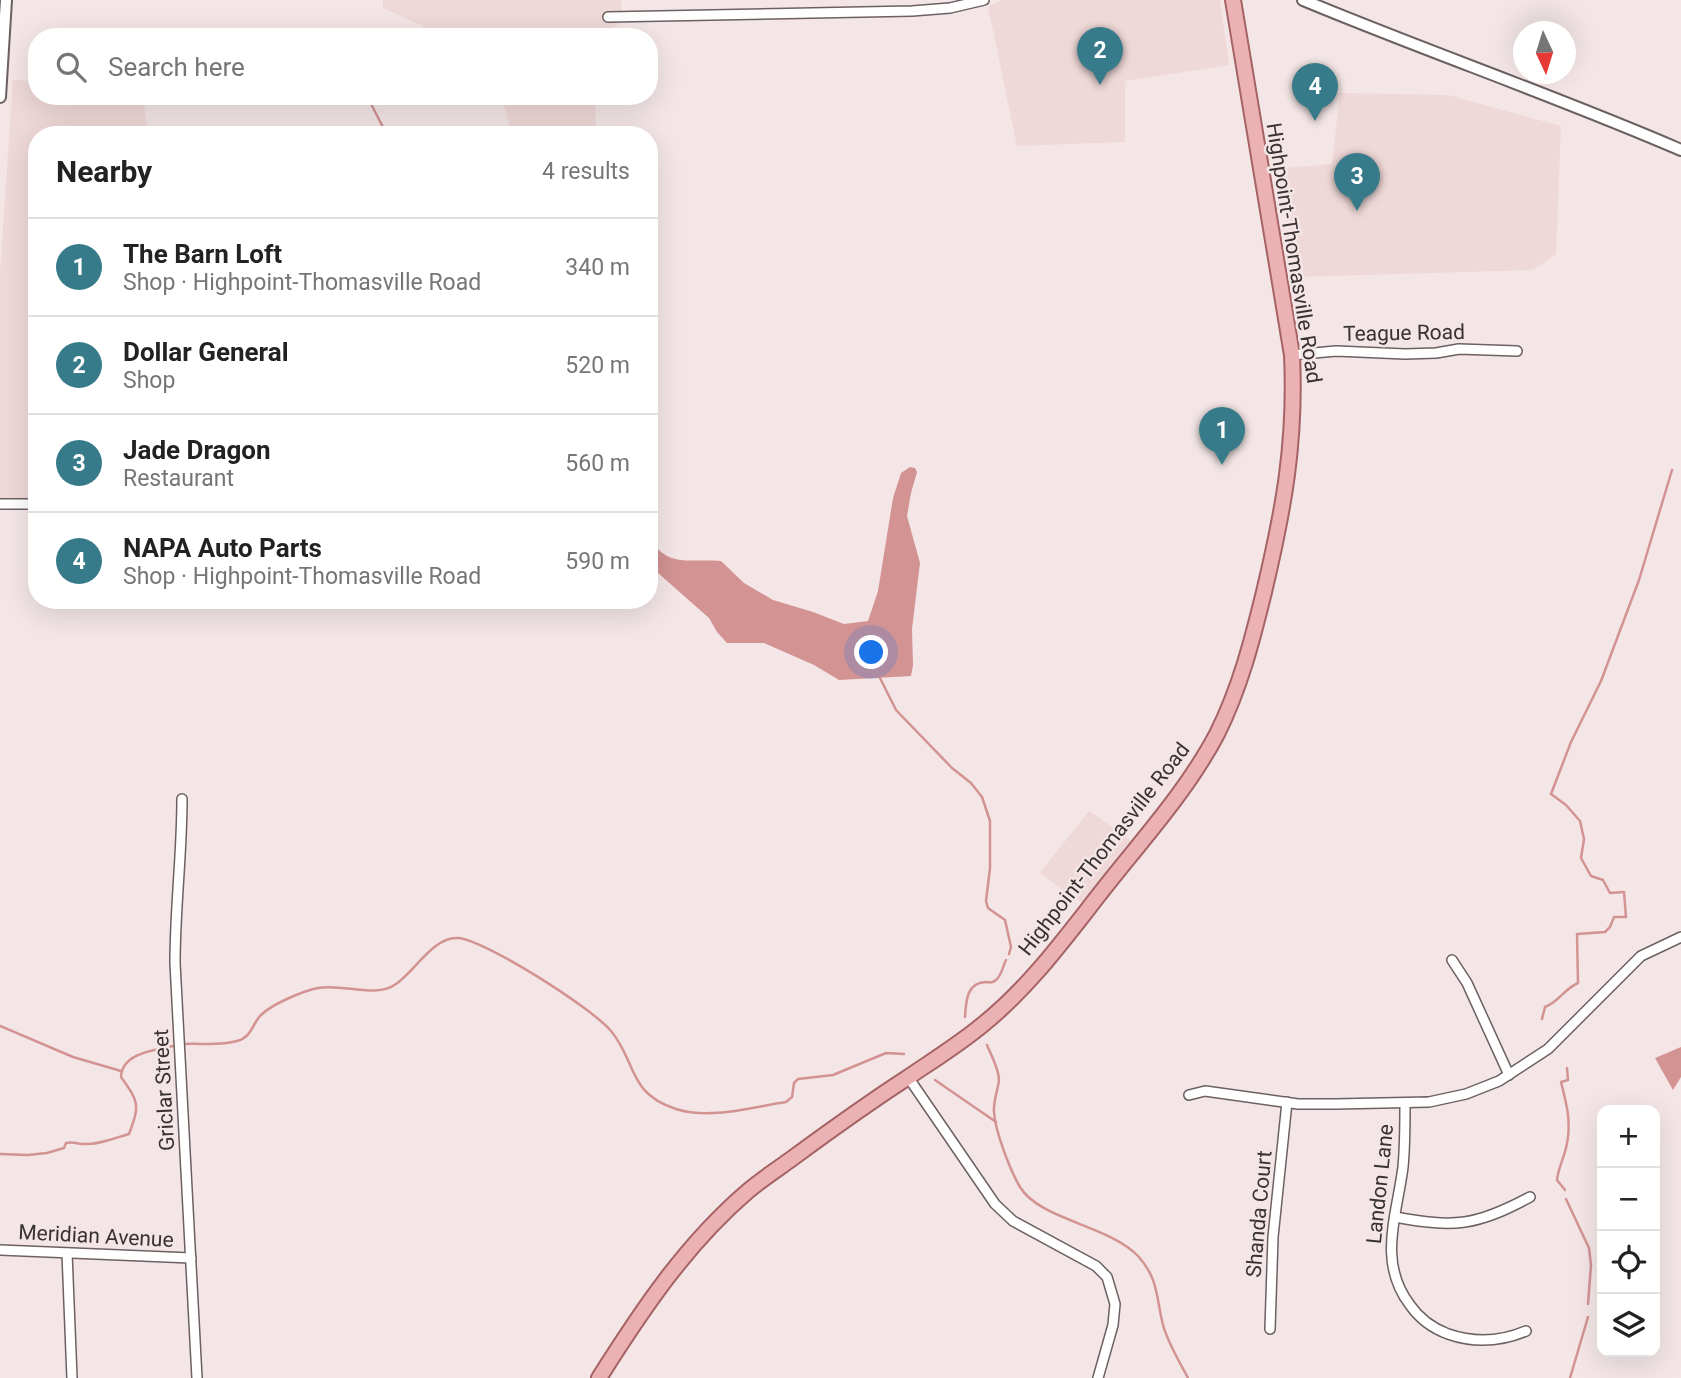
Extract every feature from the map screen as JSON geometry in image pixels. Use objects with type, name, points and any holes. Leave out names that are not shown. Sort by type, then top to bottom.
[{"type":"main road","name":"Highpoint-Thomasville Road","points":[[598,1378],[656,1291],[709,1228],[749,1190],[983,1025],[1045,964],[1184,786],[1216,736],[1245,668],[1284,504],[1294,417],[1292,355],[1233,0]]},
{"type":"street","points":[[0,97],[6,0]]},
{"type":"street","points":[[608,17],[912,11],[950,8],[984,0]]},
{"type":"street","points":[[1303,0],[1681,150]]},
{"type":"street","name":"Teague Road","points":[[1292,355],[1336,351],[1405,354],[1459,349],[1517,351]]},
{"type":"street","points":[[0,504],[28,504]]},
{"type":"street","name":"Griclar Street","points":[[182,799],[175,912],[175,963],[197,1378]]},
{"type":"street","points":[[1189,1095],[1205,1091],[1287,1102],[1405,1103],[1429,1102],[1466,1094],[1509,1075],[1548,1049],[1641,956],[1681,937]]},
{"type":"street","points":[[1452,960],[1467,983],[1496,1052],[1509,1075]]},
{"type":"street","points":[[908,1077],[995,1204],[1023,1227],[1096,1266],[1107,1276],[1115,1304],[1113,1325],[1098,1378]]},
{"type":"street","name":"Shanda Court","points":[[1270,1329],[1273,1237],[1287,1102]]},
{"type":"street","name":"Landon Lane","points":[[1405,1103],[1403,1165],[1390,1255],[1395,1279],[1406,1300],[1424,1321],[1443,1332],[1475,1340],[1512,1337],[1525,1331]]},
{"type":"street","points":[[1395,1217],[1429,1224],[1465,1224],[1487,1218],[1531,1197]]},
{"type":"street","name":"Meridian Avenue","points":[[0,1250],[191,1258]]},
{"type":"street","points":[[67,1253],[72,1378]]},
{"type":"shaded area","points":[[383,0],[621,0],[622,21],[613,28],[423,28],[383,8]]},
{"type":"shaded area","points":[[1002,0],[1220,0],[1229,65],[1125,81],[1125,142],[1017,146],[988,7]]},
{"type":"shaded area","points":[[13,80],[28,81],[28,105],[144,105],[147,126],[28,126],[28,509],[0,509],[0,273]]},
{"type":"shaded area","points":[[1340,93],[1448,95],[1561,126],[1556,254],[1533,270],[1294,277],[1285,168],[1332,164]]},
{"type":"shaded area","points":[[504,105],[595,105],[596,126],[510,126]]},
{"type":"shaded area","points":[[910,467],[917,472],[907,516],[920,563],[912,629],[911,676],[839,680],[814,665],[764,643],[727,643],[709,618],[658,573],[658,549],[672,558],[681,560],[721,561],[744,583],[773,600],[844,624],[868,621],[878,591],[893,498],[901,473]]},
{"type":"shaded area","points":[[1089,811],[1131,840],[1082,903],[1040,873]]},
{"type":"shaded area","points":[[1681,1047],[1681,1077],[1673,1090],[1655,1058]]},
{"type":"waterway","points":[[372,105],[382,126]]},
{"type":"waterway","points":[[1542,1019],[1545,1007],[1578,983],[1577,934],[1605,932],[1614,917],[1626,917],[1624,892],[1610,893],[1603,880],[1591,876],[1581,858],[1584,839],[1580,821],[1566,805],[1551,794],[1571,742],[1601,681],[1639,580],[1672,470]]},
{"type":"waterway","points":[[879,676],[896,710],[982,797],[990,821],[990,868],[986,901],[988,908],[1005,920],[1011,947],[1009,954]]},
{"type":"waterway","points":[[184,1044],[224,1043],[242,1039],[266,1011],[288,998],[318,988],[369,991],[388,988],[403,978],[433,948],[449,939],[458,938],[491,950],[513,962],[600,1020],[619,1043],[641,1085],[660,1102],[676,1109],[717,1113],[786,1102],[792,1097],[794,1083],[798,1079],[833,1075],[886,1053],[904,1054]]},
{"type":"waterway","points":[[965,1017],[971,990],[979,983],[995,981],[1006,960]]},
{"type":"waterway","points":[[0,1026],[73,1057],[121,1071]]},
{"type":"waterway","points":[[987,1045],[999,1076],[994,1108],[997,1129],[1020,1187],[1043,1207],[1110,1237],[1138,1256],[1150,1273],[1165,1332],[1188,1378]]},
{"type":"waterway","points":[[0,1154],[47,1153],[64,1148],[66,1143],[95,1143],[129,1134],[136,1104],[121,1077],[123,1069],[141,1054],[173,1046]]},
{"type":"waterway","points":[[1565,1190],[1557,1180],[1569,1131],[1561,1082],[1568,1080],[1567,1068]]},
{"type":"waterway","points":[[935,1080],[996,1122]]},
{"type":"waterway","points":[[1566,1199],[1589,1248],[1591,1265],[1588,1304]]},
{"type":"waterway","points":[[1570,1378],[1588,1317]]},
{"type":"place","name":"Dollar General","points":[[1100,85]]},
{"type":"place","name":"NAPA Auto Parts","points":[[1315,121]]},
{"type":"place","name":"Jade Dragon","points":[[1357,211]]},
{"type":"place","name":"The Barn Loft","points":[[1222,465]]}]
